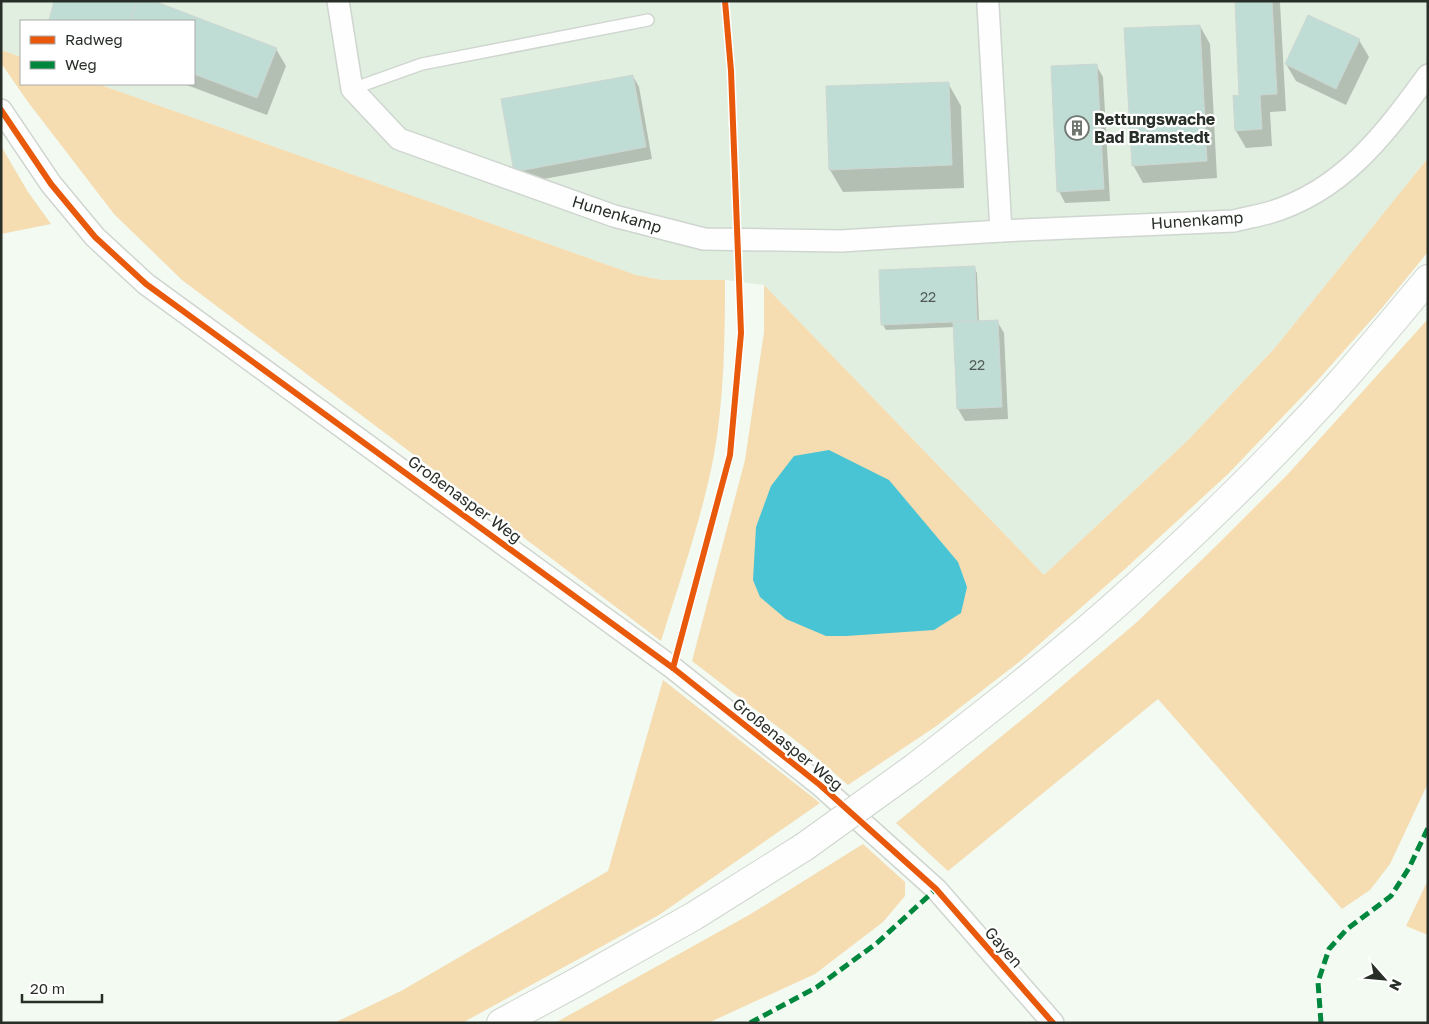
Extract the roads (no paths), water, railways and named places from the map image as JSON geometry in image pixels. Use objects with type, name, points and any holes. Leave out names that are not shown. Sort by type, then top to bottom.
[{"type":"main road","points":[[501,1023],[694,916],[804,847],[914,768],[1048,661],[1122,599],[1273,455],[1340,383],[1428,279]]},
{"type":"street","points":[[338,1],[352,89]]},
{"type":"street","points":[[988,5],[1001,231]]},
{"type":"street","name":"Hunenkamp","points":[[352,89],[399,139],[614,216],[704,239],[841,241],[1234,220],[1269,213],[1301,200],[1327,186],[1359,160],[1394,121],[1428,75]]},
{"type":"street","name":"Großenasper Weg","points":[[1,110],[51,184],[95,237],[146,284],[673,668],[820,785],[936,889]]},
{"type":"street","name":"Gayen","points":[[936,889],[1053,1023]]},
{"type":"lane","points":[[352,89],[422,64],[648,20]]},
{"type":"water","points":[[829,450],[889,480],[958,562],[967,587],[961,613],[934,630],[826,636],[786,619],[760,597],[753,580],[756,527],[771,486],[794,456]]},
{"type":"place","name":"Rettungswache Bad Bramstedt","points":[[1077,128]]}]
